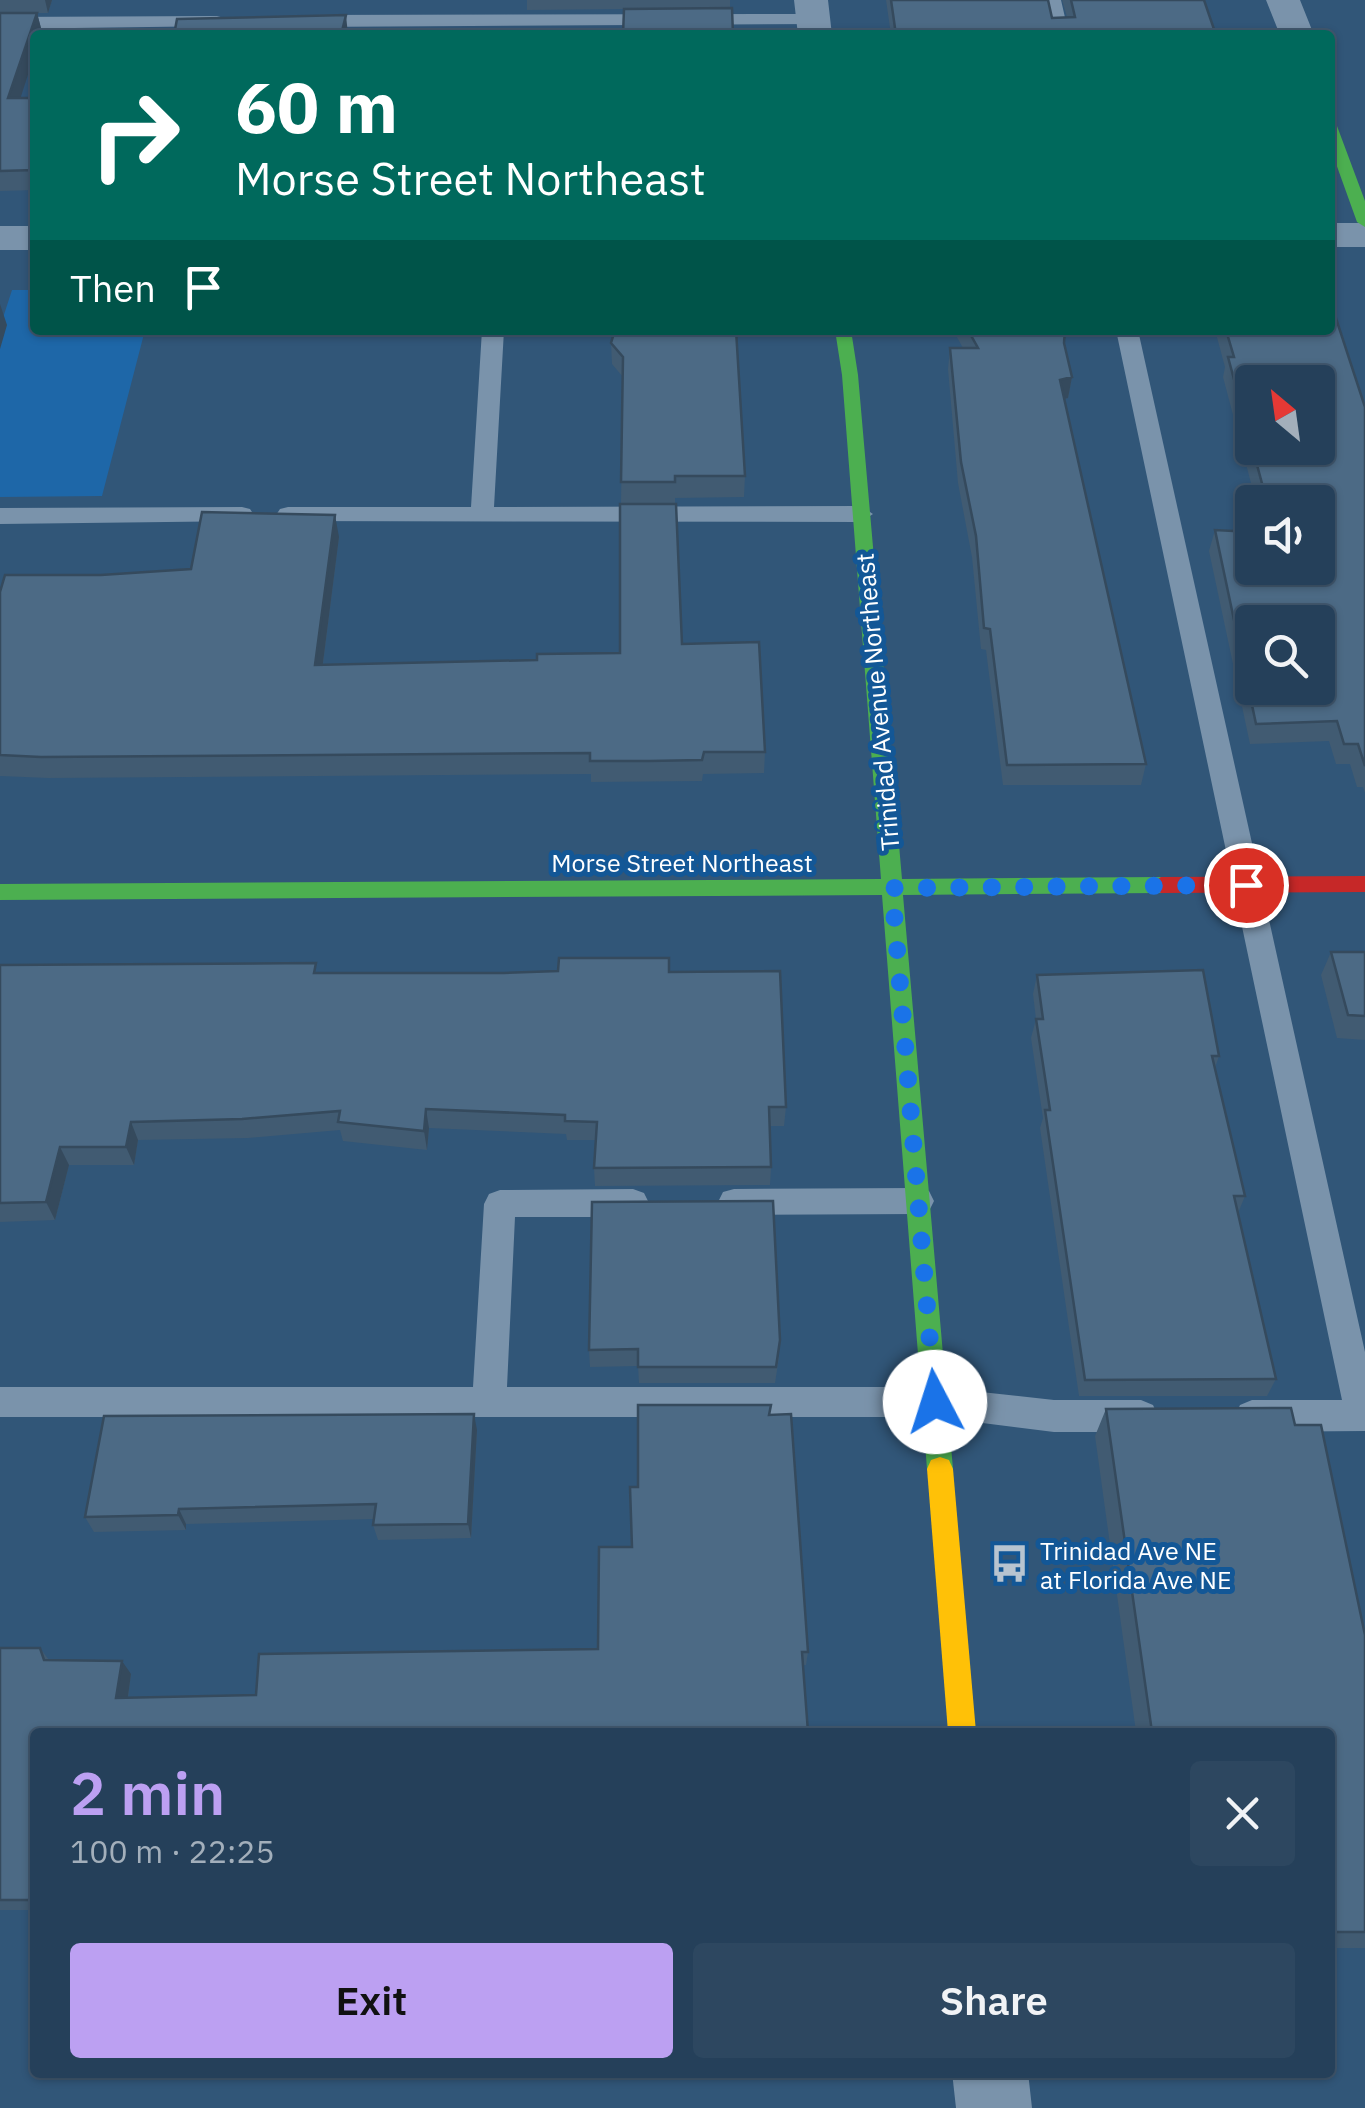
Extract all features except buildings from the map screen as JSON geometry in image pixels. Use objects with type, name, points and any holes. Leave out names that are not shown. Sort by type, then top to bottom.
[{"type":"street","points":[[1284,0],[1295,30]]},
{"type":"street","points":[[1335,140],[1365,222]]},
{"type":"street","points":[[1335,235],[1365,235]]},
{"type":"street","points":[[0,238],[30,238]]},
{"type":"street","name":"Trinidad Avenue Northeast","points":[[844,335],[862,514],[962,1728]]},
{"type":"street","name":"Morse Street Northeast","points":[[0,892],[1365,884]]},
{"type":"street","points":[[991,2078],[994,2108]]},
{"type":"lane","points":[[1052,0],[1059,30]]},
{"type":"lane","points":[[288,22],[813,18]]},
{"type":"lane","points":[[0,23],[230,22]]},
{"type":"lane","points":[[482,515],[492,335]]},
{"type":"lane","points":[[1129,335],[1364,1416],[1227,1416]]},
{"type":"lane","points":[[0,516],[862,514]]},
{"type":"lane","points":[[695,1202],[918,1201]]},
{"type":"lane","points":[[489,1402],[500,1204],[656,1203]]},
{"type":"lane","points":[[0,1402],[935,1402],[1054,1416],[1170,1416]]},
{"type":"shaded area","points":[[12,290],[30,290],[30,335],[144,335],[102,496],[0,497],[0,327]]},
{"type":"traffic: fast","points":[[1335,140],[1365,222]]},
{"type":"traffic: fast","points":[[844,335],[940,1469]]},
{"type":"traffic: fast","points":[[0,892],[1161,885]]},
{"type":"traffic: slow","points":[[940,1469],[962,1728]]},
{"type":"traffic: jam","points":[[1161,885],[1365,884]]},
{"type":"place","name":"Trinidad Ave NE at Florida Ave NE","points":[[1010,1564]]},
{"type":"route","points":[[935,1402],[892,888],[1246,885]]}]
